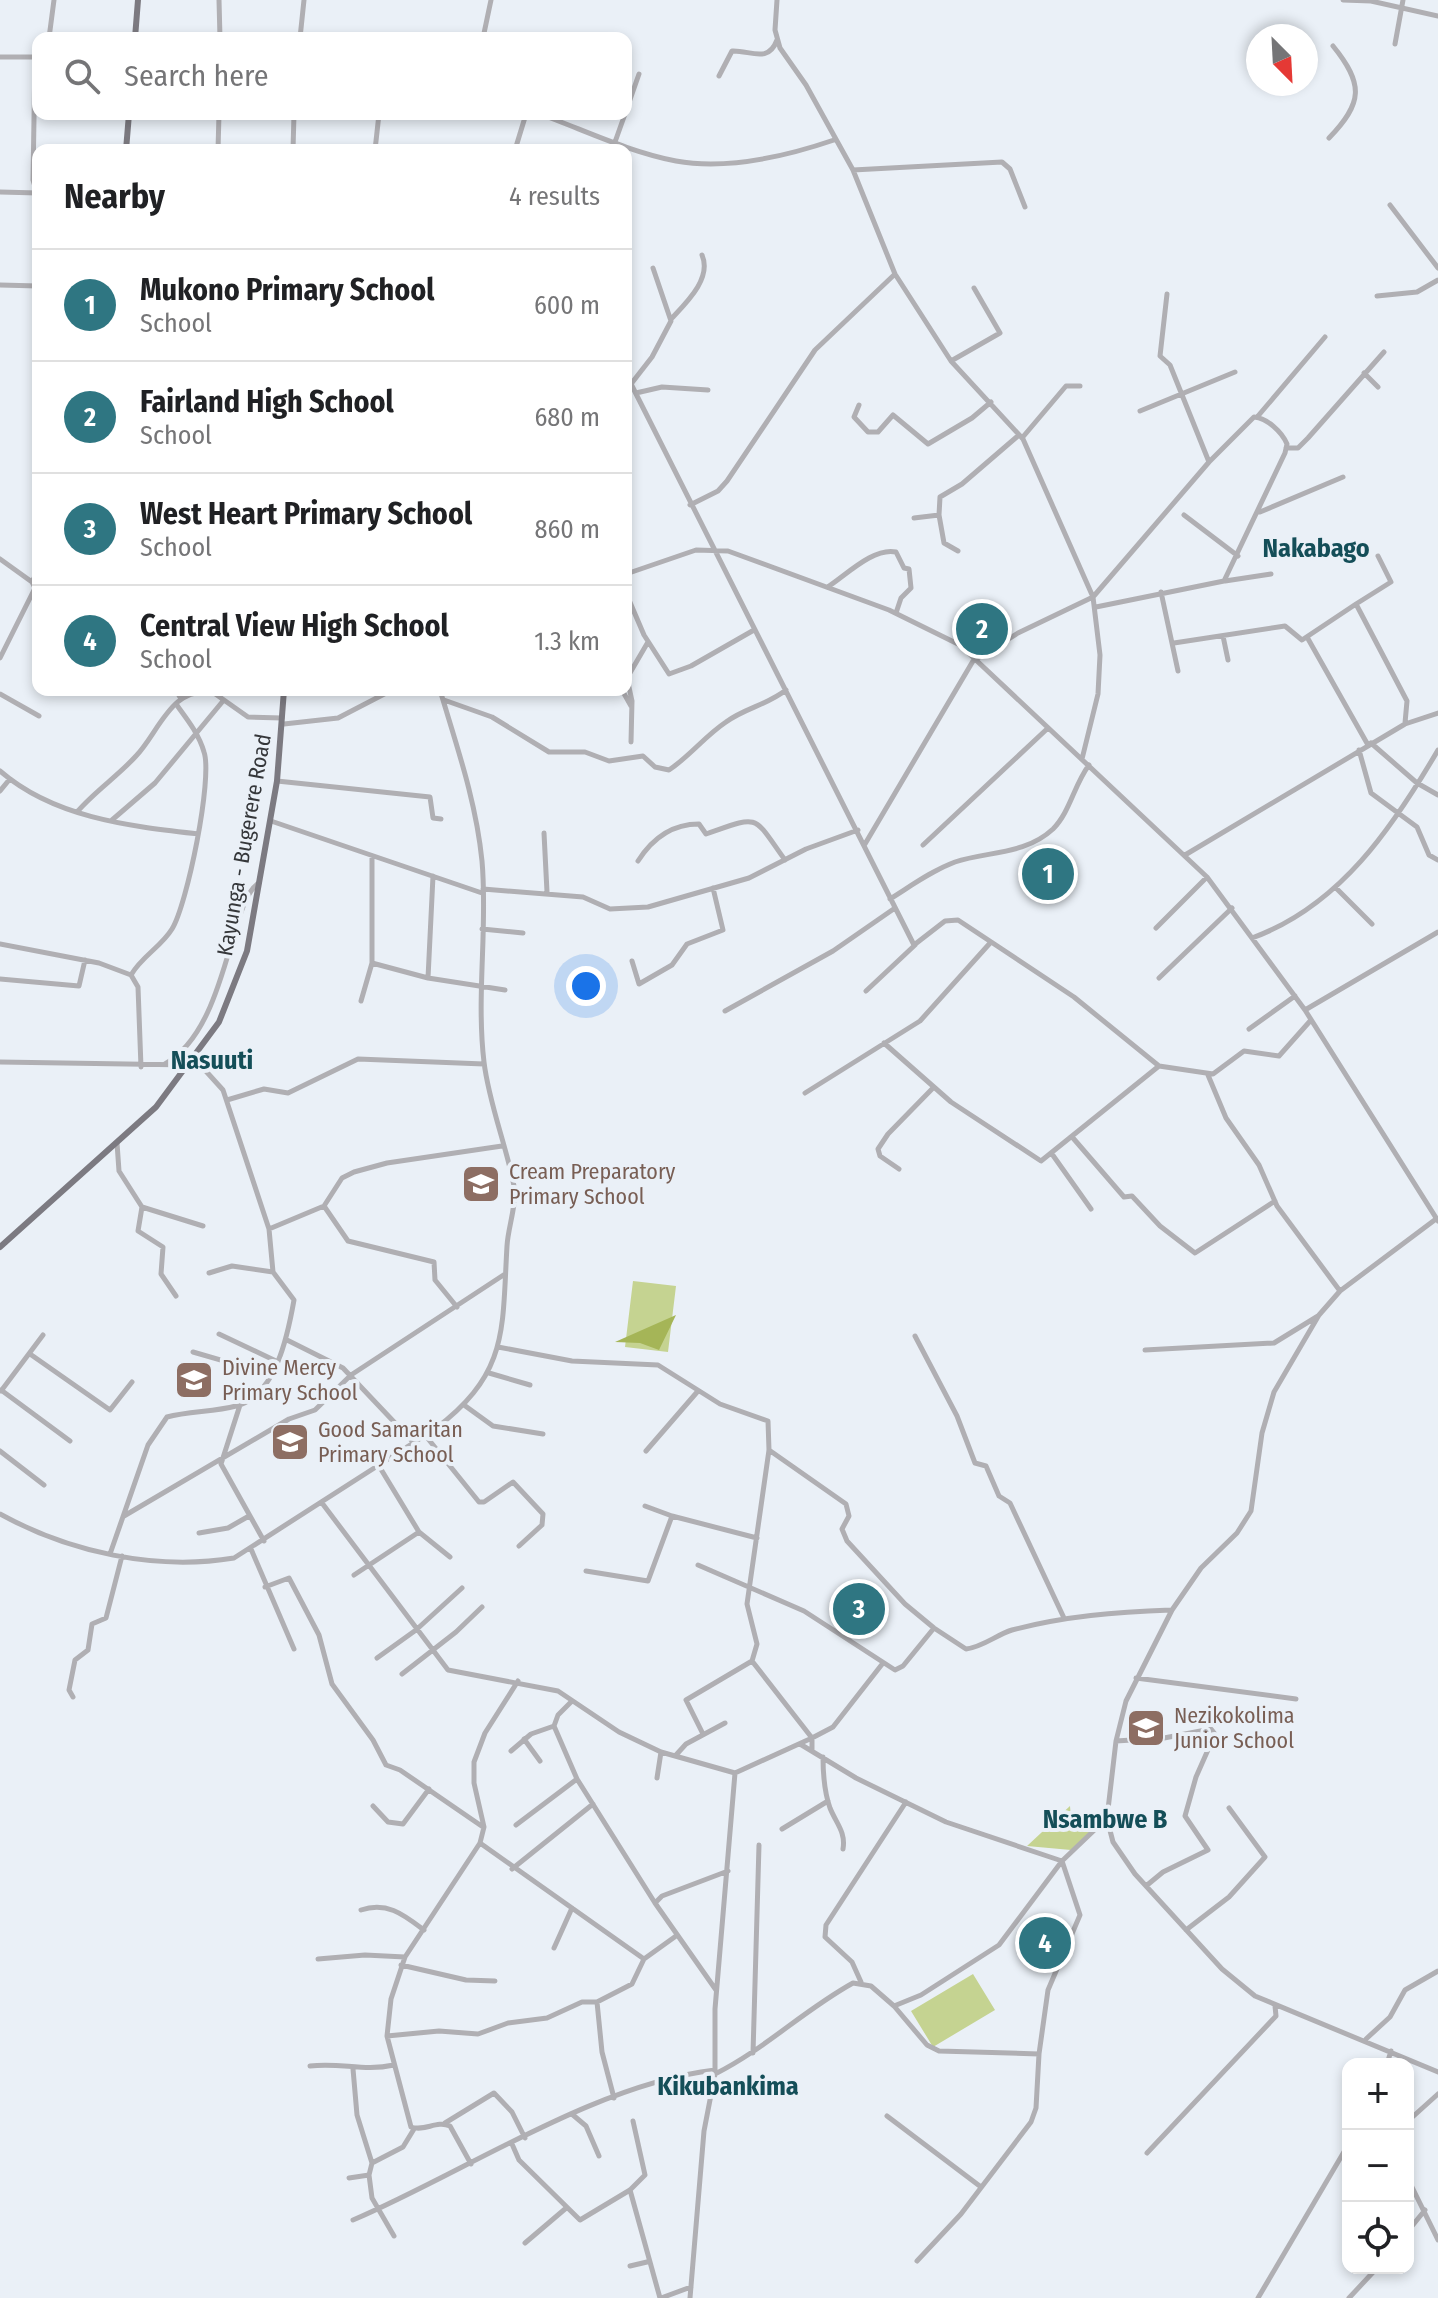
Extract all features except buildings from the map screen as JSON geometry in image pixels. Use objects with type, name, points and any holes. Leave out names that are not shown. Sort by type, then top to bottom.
[{"type":"main road","points":[[135,32],[138,0]]},
{"type":"main road","points":[[126,144],[128,120]]},
{"type":"main road","name":"Kayunga - Bugerere Road","points":[[0,1247],[156,1107],[219,1022],[247,951],[277,781],[284,696]]},
{"type":"street","points":[[50,32],[54,0]]},
{"type":"street","points":[[219,0],[220,32]]},
{"type":"street","points":[[301,32],[304,0]]},
{"type":"street","points":[[484,32],[491,0]]},
{"type":"street","points":[[719,76],[732,51],[763,55],[771,51],[777,39],[777,0]]},
{"type":"street","points":[[1343,0],[1371,1],[1438,16]]},
{"type":"street","points":[[1395,44],[1403,0]]},
{"type":"street","points":[[777,39],[853,170],[895,274],[951,361],[1021,437],[1043,478],[1052,510],[1096,607],[1100,655],[1098,694],[1082,759]]},
{"type":"street","points":[[1329,138],[1348,117],[1356,88],[1353,72],[1333,46]]},
{"type":"street","points":[[0,57],[32,57]]},
{"type":"street","points":[[632,95],[639,74]]},
{"type":"street","points":[[34,144],[35,120]]},
{"type":"street","points":[[218,144],[219,120]]},
{"type":"street","points":[[293,144],[294,120]]},
{"type":"street","points":[[376,144],[378,120]]},
{"type":"street","points":[[517,144],[524,120]]},
{"type":"street","points":[[556,120],[622,144]]},
{"type":"street","points":[[615,142],[623,120]]},
{"type":"street","points":[[632,147],[675,160],[704,163],[778,155],[834,140]]},
{"type":"street","points":[[853,170],[1002,162],[1010,169],[1025,207]]},
{"type":"street","points":[[0,192],[32,193]]},
{"type":"street","points":[[1390,205],[1438,268]]},
{"type":"street","points":[[632,383],[652,357],[671,319],[702,280],[706,268],[702,255]]},
{"type":"street","points":[[653,268],[671,319]]},
{"type":"street","points":[[690,505],[718,491],[727,481],[815,350],[895,274]]},
{"type":"street","points":[[1377,296],[1417,292],[1438,280]]},
{"type":"street","points":[[0,285],[32,286]]},
{"type":"street","points":[[951,361],[1000,333],[974,288]]},
{"type":"street","points":[[1167,294],[1160,356],[1170,365],[1209,462]]},
{"type":"street","points":[[865,844],[973,661],[1018,633],[1093,597],[1209,462],[1258,416],[1325,337]]},
{"type":"street","points":[[1286,448],[1298,448],[1384,352]]},
{"type":"street","points":[[1140,411],[1235,372]]},
{"type":"street","points":[[1364,373],[1378,387]]},
{"type":"street","points":[[632,386],[711,548],[915,945]]},
{"type":"street","points":[[958,551],[944,543],[939,515],[940,497],[962,484],[1021,437],[1066,386],[1080,386]]},
{"type":"street","points":[[636,393],[662,387],[708,390]]},
{"type":"street","points":[[859,405],[854,417],[868,432],[878,432],[893,415],[928,444],[972,418],[991,402]]},
{"type":"street","points":[[1224,581],[1259,512],[1287,444],[1280,432],[1258,416]]},
{"type":"street","points":[[1259,512],[1343,477]]},
{"type":"street","points":[[914,518],[939,515]]},
{"type":"street","points":[[1184,515],[1238,556]]},
{"type":"street","points":[[632,572],[674,556],[711,548],[728,551],[896,613],[951,639],[1207,877],[1305,1010],[1437,1220],[1340,1291],[1319,1315],[1268,1407],[1255,1499],[1246,1520],[1201,1568],[1172,1610],[1136,1678],[1116,1741],[1107,1818],[1113,1842],[1146,1886],[1222,1969],[1255,1996],[1366,2039],[1438,2072]]},
{"type":"street","points":[[828,587],[874,556],[887,550],[896,552],[904,568],[909,569],[911,584],[896,613]]},
{"type":"street","points":[[1174,643],[1285,626],[1302,640],[1391,582],[1378,556]]},
{"type":"street","points":[[0,559],[32,586]]},
{"type":"street","points":[[1096,607],[1161,592],[1271,574]]},
{"type":"street","points":[[1161,592],[1178,671]]},
{"type":"street","points":[[0,658],[32,594]]},
{"type":"street","points":[[1356,604],[1407,701],[1405,724]]},
{"type":"street","points":[[632,606],[648,642],[669,674],[675,674],[754,630]]},
{"type":"street","points":[[1223,636],[1228,660]]},
{"type":"street","points":[[1307,637],[1369,744],[1417,783],[1438,795]]},
{"type":"street","points":[[632,669],[648,642]]},
{"type":"street","points":[[443,700],[474,709],[549,752],[585,752],[609,761],[643,756],[655,767],[669,770],[690,756],[726,722],[762,707],[786,690]]},
{"type":"street","points":[[0,694],[39,716]]},
{"type":"street","points":[[131,975],[141,959],[172,929],[192,869],[198,834],[206,757],[178,696]]},
{"type":"street","points":[[77,812],[97,788],[138,754],[179,701],[192,696]]},
{"type":"street","points":[[221,696],[223,701],[248,717],[284,721],[338,718],[380,696]]},
{"type":"street","points":[[0,1514],[44,1536],[110,1554],[197,1563],[234,1558],[414,1443],[464,1405],[489,1373],[498,1347],[514,1193],[484,1064],[480,986],[483,891],[468,775],[442,696]]},
{"type":"street","points":[[626,696],[632,706]]},
{"type":"street","points":[[630,696],[631,742]]},
{"type":"street","points":[[112,820],[155,783],[223,701]]},
{"type":"street","points":[[1185,855],[1369,744],[1405,724],[1438,713]]},
{"type":"street","points":[[923,845],[1048,728]]},
{"type":"street","points":[[1359,750],[1367,786],[1399,817],[1417,827],[1429,855],[1438,860]]},
{"type":"street","points":[[1252,938],[1297,917],[1335,887],[1399,817],[1438,750]]},
{"type":"street","points":[[890,899],[937,869],[1016,849],[1042,838],[1062,818],[1076,782],[1089,765]]},
{"type":"street","points":[[0,771],[50,803],[77,812],[198,834]]},
{"type":"street","points":[[0,791],[10,780]]},
{"type":"street","points":[[277,781],[430,797],[433,818],[441,819]]},
{"type":"street","points":[[638,861],[659,836],[687,824],[699,824],[706,834],[749,819],[757,821],[785,860]]},
{"type":"street","points":[[271,821],[483,891],[589,898],[618,909],[665,904],[749,878],[858,830]]},
{"type":"street","points":[[544,833],[547,893]]},
{"type":"street","points":[[361,1001],[372,963],[372,856]]},
{"type":"street","points":[[428,978],[433,876]]},
{"type":"street","points":[[1156,928],[1207,877]]},
{"type":"street","points":[[165,1064],[182,1054],[206,1017],[228,960],[249,889],[259,883]]},
{"type":"street","points":[[1335,887],[1372,924]]},
{"type":"street","points":[[632,961],[639,984],[672,965],[687,944],[723,930],[713,888]]},
{"type":"street","points":[[725,1011],[833,951],[895,908]]},
{"type":"street","points":[[1159,978],[1232,908]]},
{"type":"street","points":[[866,991],[915,945],[952,919],[1107,1021],[1159,1066],[1208,1075],[1244,1051],[1279,1056],[1311,1020]]},
{"type":"street","points":[[482,929],[523,933]]},
{"type":"street","points":[[1305,1010],[1438,932]]},
{"type":"street","points":[[805,1093],[923,1018],[991,942]]},
{"type":"street","points":[[0,944],[85,960],[131,975],[138,987],[141,1067]]},
{"type":"street","points":[[0,979],[79,986],[85,960]]},
{"type":"street","points":[[372,963],[428,978],[505,990]]},
{"type":"street","points":[[1249,1029],[1295,996]]},
{"type":"street","points":[[884,1043],[932,1089],[1035,1159],[1045,1160],[1159,1066]]},
{"type":"street","points":[[227,1100],[264,1089],[288,1093],[358,1059],[484,1064]]},
{"type":"street","points":[[0,1062],[141,1067],[192,1061],[215,1077],[227,1100],[269,1229],[273,1272],[294,1300],[287,1340],[264,1386],[240,1405],[167,1417],[148,1445],[110,1554]]},
{"type":"street","points":[[1208,1075],[1226,1118],[1256,1161],[1275,1201],[1340,1291]]},
{"type":"street","points":[[899,1169],[880,1156],[878,1149],[888,1134],[932,1089]]},
{"type":"street","points":[[1073,1138],[1124,1197],[1132,1196],[1160,1226],[1195,1253],[1275,1201]]},
{"type":"street","points":[[117,1142],[119,1171],[142,1207],[203,1226]]},
{"type":"street","points":[[269,1229],[324,1206],[342,1178],[354,1172],[387,1163],[502,1146]]},
{"type":"street","points":[[1052,1154],[1091,1209]]},
{"type":"street","points":[[324,1206],[348,1241],[434,1262],[435,1280],[457,1307]]},
{"type":"street","points":[[142,1207],[138,1231],[163,1247],[161,1274],[176,1296]]},
{"type":"street","points":[[209,1273],[232,1266],[273,1272]]},
{"type":"street","points":[[123,1517],[289,1419],[315,1410],[351,1375],[506,1273]]},
{"type":"street","points":[[1145,1350],[1274,1343],[1319,1315]]},
{"type":"street","points":[[219,1334],[276,1361]]},
{"type":"street","points":[[43,1335],[0,1391],[70,1441]]},
{"type":"street","points":[[915,1336],[957,1416],[975,1463],[986,1466],[999,1496],[1010,1503],[1064,1618]]},
{"type":"street","points":[[287,1340],[351,1375],[414,1443]]},
{"type":"street","points":[[498,1347],[572,1361],[658,1365],[720,1404],[768,1421],[769,1450],[748,1612],[757,1644],[752,1661],[686,1700],[703,1734]]},
{"type":"street","points":[[193,1352],[269,1374]]},
{"type":"street","points":[[30,1354],[110,1410],[132,1382]]},
{"type":"street","points":[[489,1373],[530,1385]]},
{"type":"street","points":[[646,1451],[698,1391]]},
{"type":"street","points":[[240,1405],[222,1458],[222,1468],[264,1541]]},
{"type":"street","points":[[464,1405],[493,1426],[543,1434]]},
{"type":"street","points":[[425,1435],[479,1502],[484,1502],[513,1482],[543,1514],[542,1525],[519,1546]]},
{"type":"street","points":[[769,1450],[846,1504],[849,1516],[842,1529],[847,1541],[862,1554],[882,1581],[934,1628],[966,1649],[1007,1632],[1064,1618],[1103,1612],[1172,1610]]},
{"type":"street","points":[[0,1451],[44,1485]]},
{"type":"street","points":[[379,1466],[419,1532],[450,1557]]},
{"type":"street","points":[[322,1503],[448,1670],[558,1691],[619,1732],[661,1752],[735,1773],[833,1727],[883,1663]]},
{"type":"street","points":[[645,1506],[757,1538]]},
{"type":"street","points":[[199,1533],[228,1528],[249,1516]]},
{"type":"street","points":[[586,1571],[648,1581],[659,1564],[672,1516]]},
{"type":"street","points":[[354,1575],[419,1532]]},
{"type":"street","points":[[251,1549],[294,1649]]},
{"type":"street","points":[[73,1697],[69,1690],[75,1660],[88,1650],[92,1624],[106,1618],[122,1556]]},
{"type":"street","points":[[698,1565],[712,1568],[724,1578],[738,1580],[750,1590],[826,1622],[883,1663],[899,1669],[934,1628]]},
{"type":"street","points":[[265,1587],[289,1578],[319,1635],[332,1684],[373,1740],[386,1765],[429,1789],[484,1827]]},
{"type":"street","points":[[377,1658],[416,1630],[462,1588]]},
{"type":"street","points":[[402,1674],[482,1607]]},
{"type":"street","points":[[752,1661],[812,1738],[812,1750]]},
{"type":"street","points":[[1136,1678],[1296,1699]]},
{"type":"street","points":[[414,2129],[394,2065],[387,2036],[387,2019],[405,1957],[480,1843],[484,1827],[474,1783],[474,1762],[485,1733],[518,1681]]},
{"type":"street","points":[[572,1701],[558,1715],[554,1726],[577,1779],[676,1936],[716,1991]]},
{"type":"street","points":[[676,1755],[703,1734],[725,1723]]},
{"type":"street","points":[[511,1751],[524,1739],[554,1726]]},
{"type":"street","points":[[1116,1741],[1164,1738],[1211,1729],[1215,1734],[1196,1777],[1185,1816],[1208,1850],[1163,1872],[1146,1886]]},
{"type":"street","points":[[524,1739],[540,1761]]},
{"type":"street","points":[[799,1744],[856,1778],[946,1822],[1062,1861]]},
{"type":"street","points":[[657,1778],[661,1752]]},
{"type":"street","points":[[823,1756],[828,1801],[845,1837],[843,1849]]},
{"type":"street","points":[[690,2298],[704,2131],[715,2072],[716,1991],[735,1773]]},
{"type":"street","points":[[516,1825],[577,1779]]},
{"type":"street","points":[[373,1806],[388,1822],[403,1824],[429,1789]]},
{"type":"street","points":[[782,1829],[828,1801]]},
{"type":"street","points":[[906,1802],[826,1925],[825,1937],[852,1962],[861,1982],[894,2006],[927,2045],[939,2051],[1039,2054]]},
{"type":"street","points":[[512,1869],[593,1804]]},
{"type":"street","points":[[1186,1930],[1229,1897],[1265,1857],[1229,1808]]},
{"type":"street","points":[[894,2006],[921,1995],[999,1945],[1062,1861],[1107,1818]]},
{"type":"street","points":[[480,1843],[503,1858],[512,1869],[644,1959]]},
{"type":"street","points":[[753,2054],[759,1845]]},
{"type":"street","points":[[917,2261],[1007,2157],[1035,2114],[1048,1990],[1080,1915],[1062,1861]]},
{"type":"street","points":[[655,1903],[662,1896],[728,1871]]},
{"type":"street","points":[[361,1910],[376,1904],[401,1912],[424,1930]]},
{"type":"street","points":[[554,1948],[572,1908]]},
{"type":"street","points":[[387,2036],[439,2031],[478,2034],[508,2023],[547,2018],[582,2002],[597,2002],[632,1984],[644,1959],[676,1936]]},
{"type":"street","points":[[318,1959],[405,1957]]},
{"type":"street","points":[[401,1965],[466,1980],[495,1981]]},
{"type":"street","points":[[1366,2039],[1390,2017],[1405,1990],[1438,1971]]},
{"type":"street","points":[[353,2220],[614,2098],[683,2074],[715,2072],[753,2054],[828,1997],[861,1982]]},
{"type":"street","points":[[597,2002],[602,2052],[614,2098]]},
{"type":"street","points":[[1147,2153],[1276,2016],[1275,2006]]},
{"type":"street","points":[[1389,2058],[1391,2051]]},
{"type":"street","points":[[310,2066],[345,2065],[353,2069],[394,2065]]},
{"type":"street","points":[[353,2069],[357,2115],[372,2163],[369,2175],[372,2198],[394,2236]]},
{"type":"street","points":[[372,2163],[403,2147],[414,2129],[445,2123],[494,2093],[512,2112],[525,2138]]},
{"type":"street","points":[[1414,2116],[1438,2094]]},
{"type":"street","points":[[573,2115],[586,2126],[599,2156]]},
{"type":"street","points":[[887,2116],[981,2187]]},
{"type":"street","points":[[512,2144],[519,2160],[565,2209],[580,2220],[630,2190],[645,2175],[633,2121]]},
{"type":"street","points":[[445,2123],[453,2130],[471,2164]]},
{"type":"street","points":[[1258,2298],[1342,2155]]},
{"type":"street","points":[[349,2178],[369,2175]]},
{"type":"street","points":[[630,2190],[645,2241],[647,2262],[661,2298],[691,2287]]},
{"type":"street","points":[[1414,2190],[1438,2240]]},
{"type":"street","points":[[525,2243],[565,2209]]},
{"type":"street","points":[[1414,2224],[1425,2210]]},
{"type":"street","points":[[630,2266],[647,2262]]},
{"type":"street","points":[[1349,2298],[1371,2274]]},
{"type":"green space","points":[[633,1281],[676,1286],[668,1352],[625,1347]]},
{"type":"green space","points":[[676,1315],[659,1350],[640,1343],[615,1342]]},
{"type":"green space","points":[[1070,1806],[1072,1830],[1104,1814],[1102,1820],[1071,1850],[1027,1846]]},
{"type":"green space","points":[[973,1974],[995,2010],[933,2047],[911,2011]]},
{"type":"place","name":"Fairland High School","points":[[982,629]]},
{"type":"place","name":"Mukono Primary School","points":[[1048,874]]},
{"type":"place","name":"Cream Preparatory Primary School","points":[[481,1184]]},
{"type":"place","name":"Divine Mercy Primary School","points":[[194,1380]]},
{"type":"place","name":"Good Samaritan Primary School","points":[[290,1442]]},
{"type":"place","name":"West Heart Primary School","points":[[859,1609]]},
{"type":"place","name":"Nezikokolima Junior School","points":[[1146,1728]]},
{"type":"place","name":"Central View High School","points":[[1045,1943]]},
{"type":"district","name":"Nakabago","points":[[1316,548]]},
{"type":"district","name":"Nasuuti","points":[[212,1060]]},
{"type":"district","name":"Nsambwe B","points":[[1105,1819]]},
{"type":"district","name":"Kikubankima","points":[[728,2086]]}]
